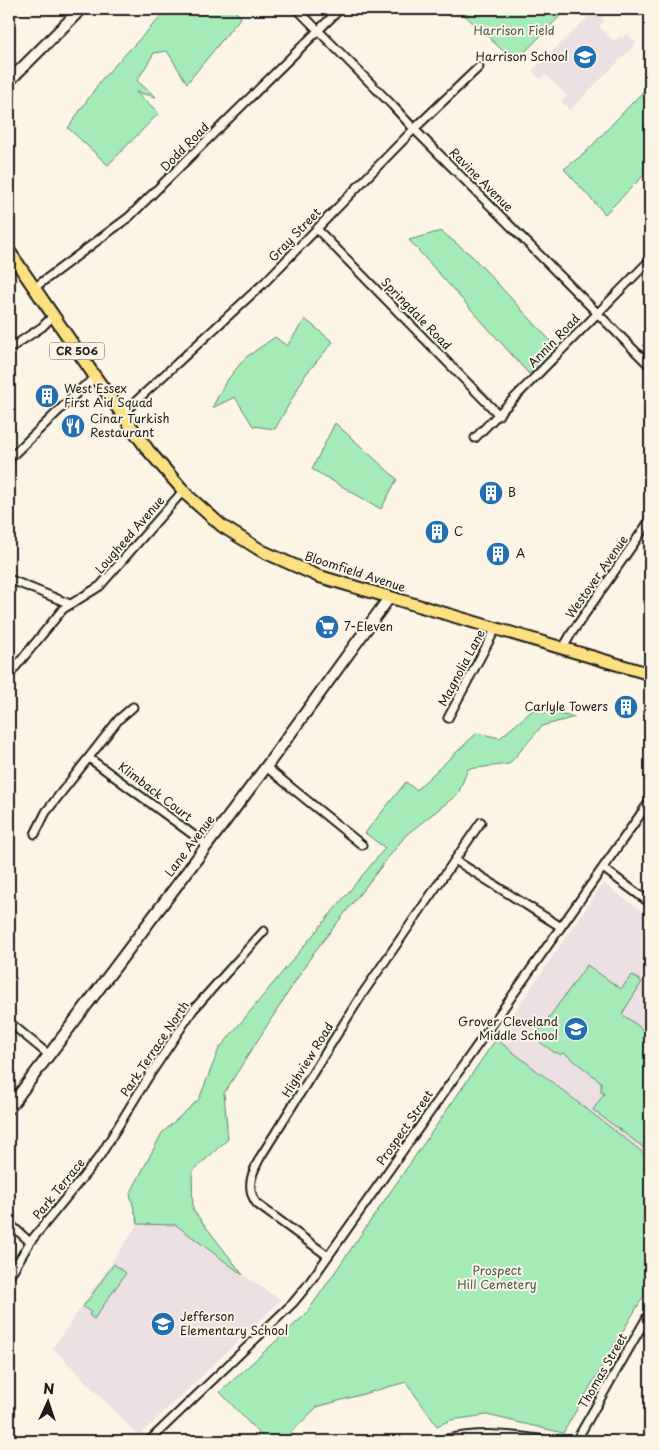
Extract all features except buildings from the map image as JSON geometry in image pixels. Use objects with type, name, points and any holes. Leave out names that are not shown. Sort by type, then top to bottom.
[{"type":"main road","name":"Bloomfield Avenue","points":[[9,251],[148,450],[183,491],[222,526],[274,558],[318,576],[650,674]]},
{"type":"street","points":[[9,81],[81,9]]},
{"type":"street","name":"Ravine Avenue","points":[[297,9],[650,366]]},
{"type":"street","name":"Dodd Road","points":[[34,288],[130,217],[340,9]]},
{"type":"street","name":"Gray Street","points":[[122,414],[266,282],[414,129],[479,67]]},
{"type":"street","name":"Springdale Road","points":[[317,229],[499,415]]},
{"type":"street","name":"Annin Road","points":[[476,438],[650,260]]},
{"type":"street","points":[[9,349],[42,327],[53,316]]},
{"type":"street","points":[[9,459],[83,387],[96,378]]},
{"type":"street","name":"Lougheed Avenue","points":[[9,675],[63,609],[100,586],[183,491]]},
{"type":"street","name":"Westover Avenue","points":[[563,648],[650,520]]},
{"type":"street","points":[[9,579],[70,604]]},
{"type":"street","name":"Lane Avenue","points":[[9,1108],[266,767],[389,598]]},
{"type":"street","name":"Magnolia Lane","points":[[448,718],[496,628]]},
{"type":"street","points":[[35,834],[46,812],[119,719],[133,707]]},
{"type":"street","name":"Klimback Court","points":[[89,758],[207,845]]},
{"type":"street","points":[[266,767],[362,845]]},
{"type":"street","name":"Prospect Street","points":[[149,1441],[293,1303],[650,801]]},
{"type":"street","name":"Highview Road","points":[[328,1256],[257,1204],[252,1197],[250,1189],[252,1177],[261,1156],[361,996],[481,822]]},
{"type":"street","points":[[455,860],[561,928]]},
{"type":"street","points":[[603,868],[650,903]]},
{"type":"street","name":"Park Terrace North","points":[[110,1140],[147,1079],[193,1010],[264,931]]},
{"type":"street","points":[[9,1022],[48,1056]]},
{"type":"street","name":"Park Terrace","points":[[9,1277],[30,1242],[100,1156],[110,1140]]},
{"type":"street","points":[[9,1223],[30,1242]]},
{"type":"street","name":"Thomas Street","points":[[576,1441],[650,1312]]},
{"type":"street","points":[[446,1441],[473,1435],[542,1441]]},
{"type":"shaded area","name":"Harrison School","points":[[596,9],[601,9],[606,14],[602,18],[604,21],[599,26],[614,41],[620,36],[623,38],[627,34],[637,43],[570,110],[561,101],[567,96],[546,75],[540,79],[532,71]]},
{"type":"shaded area","name":"Grover Cleveland Middle School","points":[[603,883],[650,917],[650,1158],[496,1039]]},
{"type":"shaded area","name":"Jefferson Elementary School","points":[[138,1224],[176,1225],[243,1275],[281,1300],[139,1436],[53,1348]]},
{"type":"green space","points":[[168,9],[233,9],[241,17],[187,83],[167,51],[154,53],[137,81],[156,97],[136,92],[159,113],[108,165],[68,128],[101,80]]},
{"type":"green space","name":"Harrison Field","points":[[458,9],[567,9],[515,62]]},
{"type":"green space","points":[[650,84],[650,169],[605,214],[564,169],[585,153]]},
{"type":"green space","points":[[441,231],[472,256],[558,349],[529,374],[409,240]]},
{"type":"green space","points":[[305,319],[333,342],[306,374],[275,429],[253,426],[235,397],[212,408],[225,383],[245,358],[275,337],[287,346]]},
{"type":"green space","points":[[335,423],[397,479],[381,509],[312,469]]},
{"type":"green space","points":[[533,710],[575,717],[542,726],[509,764],[468,769],[458,794],[406,835],[312,955],[224,1093],[228,1139],[192,1172],[193,1210],[243,1275],[176,1225],[138,1224],[130,1194],[162,1133],[199,1099],[219,1049],[385,848],[365,833],[406,782],[416,790],[477,733],[500,738]]},
{"type":"green space","points":[[587,965],[621,989],[632,975],[642,982],[622,1014],[650,1035],[650,1152],[593,1110],[604,1094],[601,1092],[601,1082],[563,1052],[561,1055],[555,1053],[534,1038]]},
{"type":"green space","name":"Prospect Hill Cemetery","points":[[496,1039],[650,1158],[650,1285],[563,1433],[487,1415],[451,1420],[437,1426],[406,1382],[317,1407],[282,1441],[266,1441],[220,1392],[306,1314]]},
{"type":"green space","points":[[114,1264],[126,1273],[94,1319],[89,1315],[91,1312],[83,1307]]},
{"type":"place","name":"Harrison School","points":[[585,57]]},
{"type":"place","name":"West Essex First Aid Squad","points":[[47,396]]},
{"type":"place","name":"Cinar Turkish Restaurant","points":[[73,426]]},
{"type":"place","name":"B","points":[[491,493]]},
{"type":"place","name":"C","points":[[437,532]]},
{"type":"place","name":"A","points":[[498,554]]},
{"type":"place","name":"7-Eleven","points":[[327,627]]},
{"type":"place","name":"Carlyle Towers","points":[[626,707]]},
{"type":"place","name":"Grover Cleveland Middle School","points":[[576,1029]]},
{"type":"place","name":"Jefferson Elementary School","points":[[163,1324]]}]
